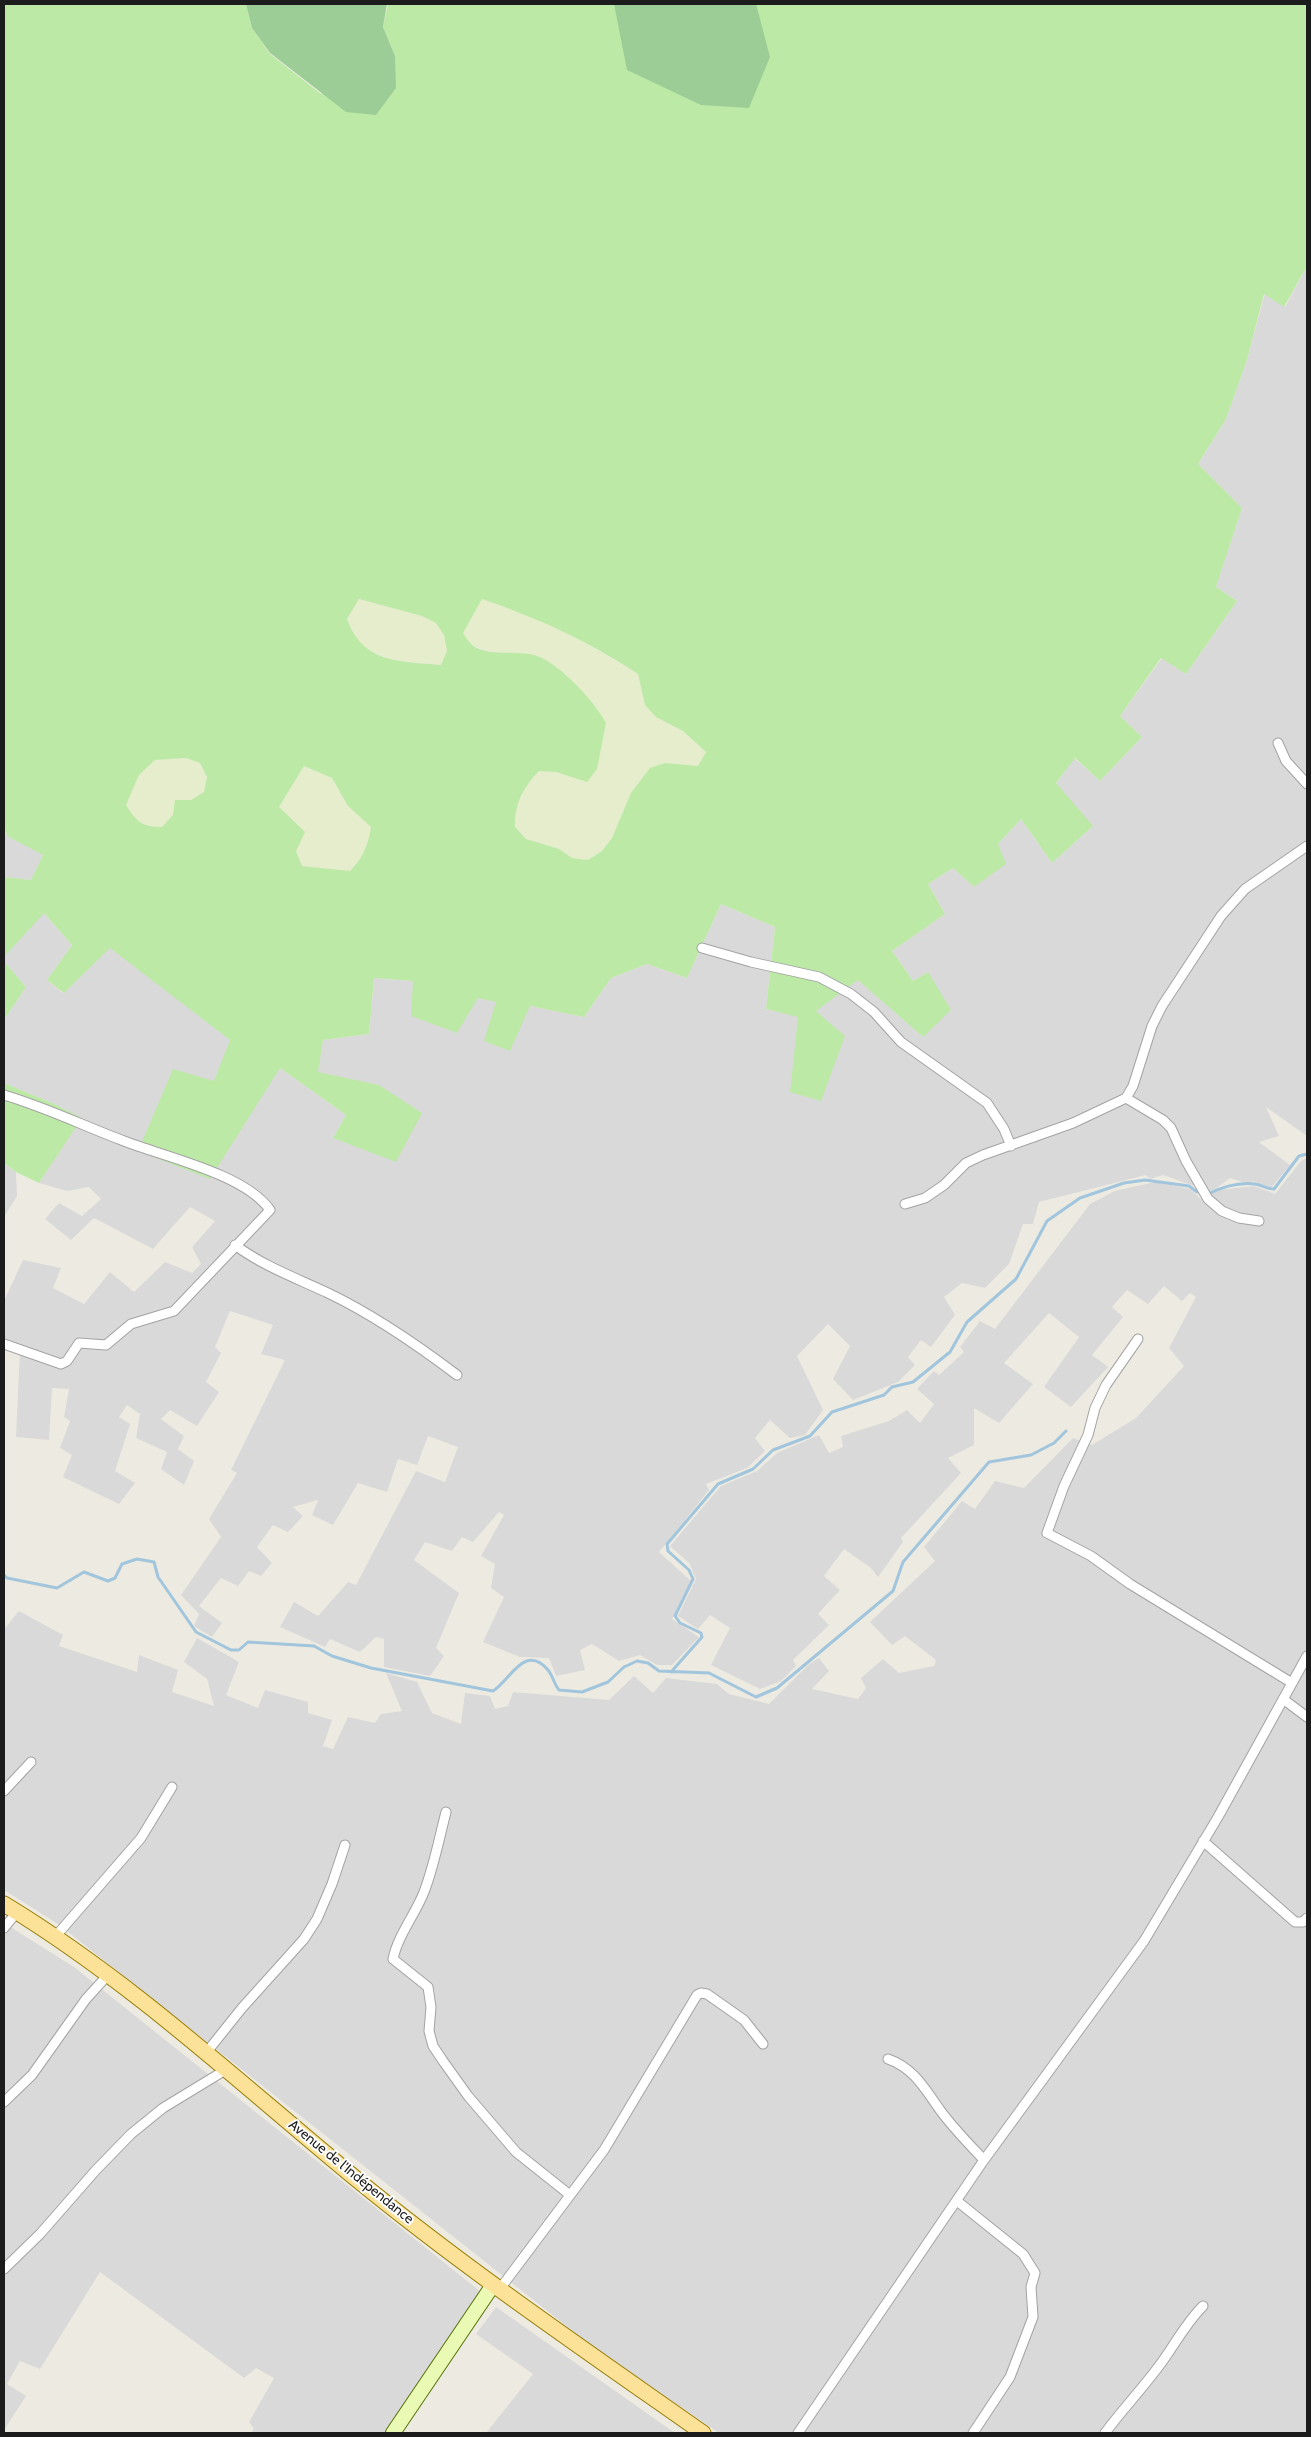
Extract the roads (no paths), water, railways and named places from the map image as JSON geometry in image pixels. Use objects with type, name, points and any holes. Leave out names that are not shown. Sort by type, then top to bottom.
[{"type":"main road","name":"Avenue de l'Indépendance","points":[[10,1908],[55,1936],[227,2069],[356,2178],[496,2288],[703,2433]]},
{"type":"street","points":[[1278,743],[1286,761],[1307,784]]},
{"type":"street","points":[[905,1204],[925,1198],[944,1185],[953,1174],[974,1159],[1073,1123],[1126,1098],[1133,1086],[1152,1026],[1162,1006],[1221,916],[1245,890],[1307,846]]},
{"type":"street","points":[[702,948],[819,978],[851,994],[874,1012],[901,1042],[986,1103],[1004,1129],[1010,1146]]},
{"type":"street","points":[[4,1095],[127,1143],[220,1174],[264,1201],[270,1210],[174,1312],[131,1324],[106,1345],[79,1344],[65,1363],[61,1364],[4,1344]]},
{"type":"street","points":[[1126,1098],[1163,1120],[1171,1128],[1208,1200],[1222,1211],[1239,1218],[1259,1221]]},
{"type":"street","points":[[235,1245],[253,1258],[329,1294],[409,1338],[458,1375]]},
{"type":"street","points":[[1138,1339],[1106,1385],[1088,1434],[1064,1486],[1047,1533],[1091,1556],[1130,1584],[1292,1683]]},
{"type":"street","points":[[798,2433],[984,2160],[1144,1941],[1204,1841],[1307,1656]]},
{"type":"street","points":[[1283,1699],[1307,1717]]},
{"type":"street","points":[[4,1792],[31,1762]]},
{"type":"street","points":[[55,1936],[141,1838],[172,1787]]},
{"type":"street","points":[[446,1812],[424,1893],[395,1948],[393,1959],[428,1987],[431,2007],[429,2031],[433,2046],[468,2096],[516,2152],[570,2194]]},
{"type":"street","points":[[1204,1841],[1295,1922],[1303,1922],[1307,1918]]},
{"type":"street","points":[[206,2053],[242,2008],[304,1939],[317,1919],[332,1884],[345,1845]]},
{"type":"street","points":[[4,1928],[10,1908]]},
{"type":"street","points":[[4,2102],[32,2075],[86,1999],[107,1976]]},
{"type":"street","points":[[393,2433],[496,2288],[604,2150],[678,2023],[697,1995],[701,1993],[707,1994],[744,2020],[763,2044]]},
{"type":"street","points":[[888,2059],[905,2068],[920,2081],[940,2110],[984,2160]]},
{"type":"street","points":[[4,2269],[40,2234],[96,2170],[131,2134],[163,2108],[227,2069]]},
{"type":"street","points":[[957,2201],[1023,2254],[1035,2272],[1031,2287],[1033,2317],[1010,2377],[973,2433]]},
{"type":"street","points":[[1105,2433],[1178,2341],[1190,2319],[1203,2306]]},
{"type":"waterway","points":[[1208,1194],[1237,1184],[1255,1184],[1274,1189],[1299,1156],[1307,1154]]},
{"type":"waterway","points":[[671,1672],[702,1637],[701,1633],[680,1623],[675,1616],[693,1579],[689,1570],[668,1551],[667,1544],[718,1484],[753,1469],[773,1450],[810,1436],[832,1412],[884,1395],[892,1387],[913,1382],[950,1352],[967,1322],[1016,1279],[1047,1221],[1080,1198],[1124,1183],[1145,1180],[1189,1186],[1197,1192]]},
{"type":"waterway","points":[[4,1575],[7,1578],[57,1588],[84,1572],[108,1581],[115,1578],[122,1564],[137,1559],[154,1562],[158,1577],[196,1632],[231,1650],[239,1650],[248,1642],[314,1646],[332,1656],[371,1668],[493,1691],[519,1666],[532,1660],[540,1663],[550,1672],[559,1690],[582,1692],[608,1682],[624,1667],[637,1661],[648,1663],[659,1671],[709,1673],[756,1697],[777,1688],[893,1591],[903,1562],[989,1462],[1031,1455],[1054,1443],[1066,1431]]}]
